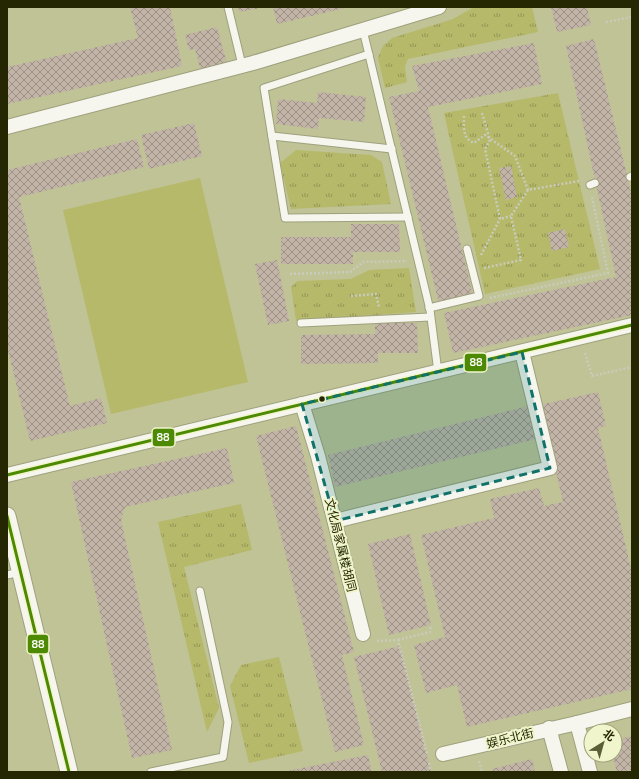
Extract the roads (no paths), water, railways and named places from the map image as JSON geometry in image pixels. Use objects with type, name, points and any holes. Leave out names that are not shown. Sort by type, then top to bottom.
[{"type":"street","points":[[7,128],[242,65],[440,7]]},
{"type":"street","points":[[7,475],[632,325]]},
{"type":"street","points":[[335,521],[550,468],[522,352]]},
{"type":"street","name":"文化局家属楼胡同","points":[[302,404],[318,456],[363,634]]},
{"type":"street","points":[[7,516],[14,574],[68,772]]},
{"type":"street","name":"娱乐北街","points":[[443,754],[632,709]]},
{"type":"street","points":[[577,722],[590,772]]},
{"type":"street","points":[[549,728],[561,772]]},
{"type":"lane","points":[[228,7],[242,65]]},
{"type":"lane","points":[[364,30],[429,308],[438,372]]},
{"type":"lane","points":[[369,54],[264,88],[285,218],[408,218]]},
{"type":"lane","points":[[272,136],[392,149]]},
{"type":"lane","points":[[429,308],[479,296],[467,249]]},
{"type":"lane","points":[[301,323],[430,316]]},
{"type":"lane","points":[[151,772],[223,757],[228,722],[200,591]]}]
